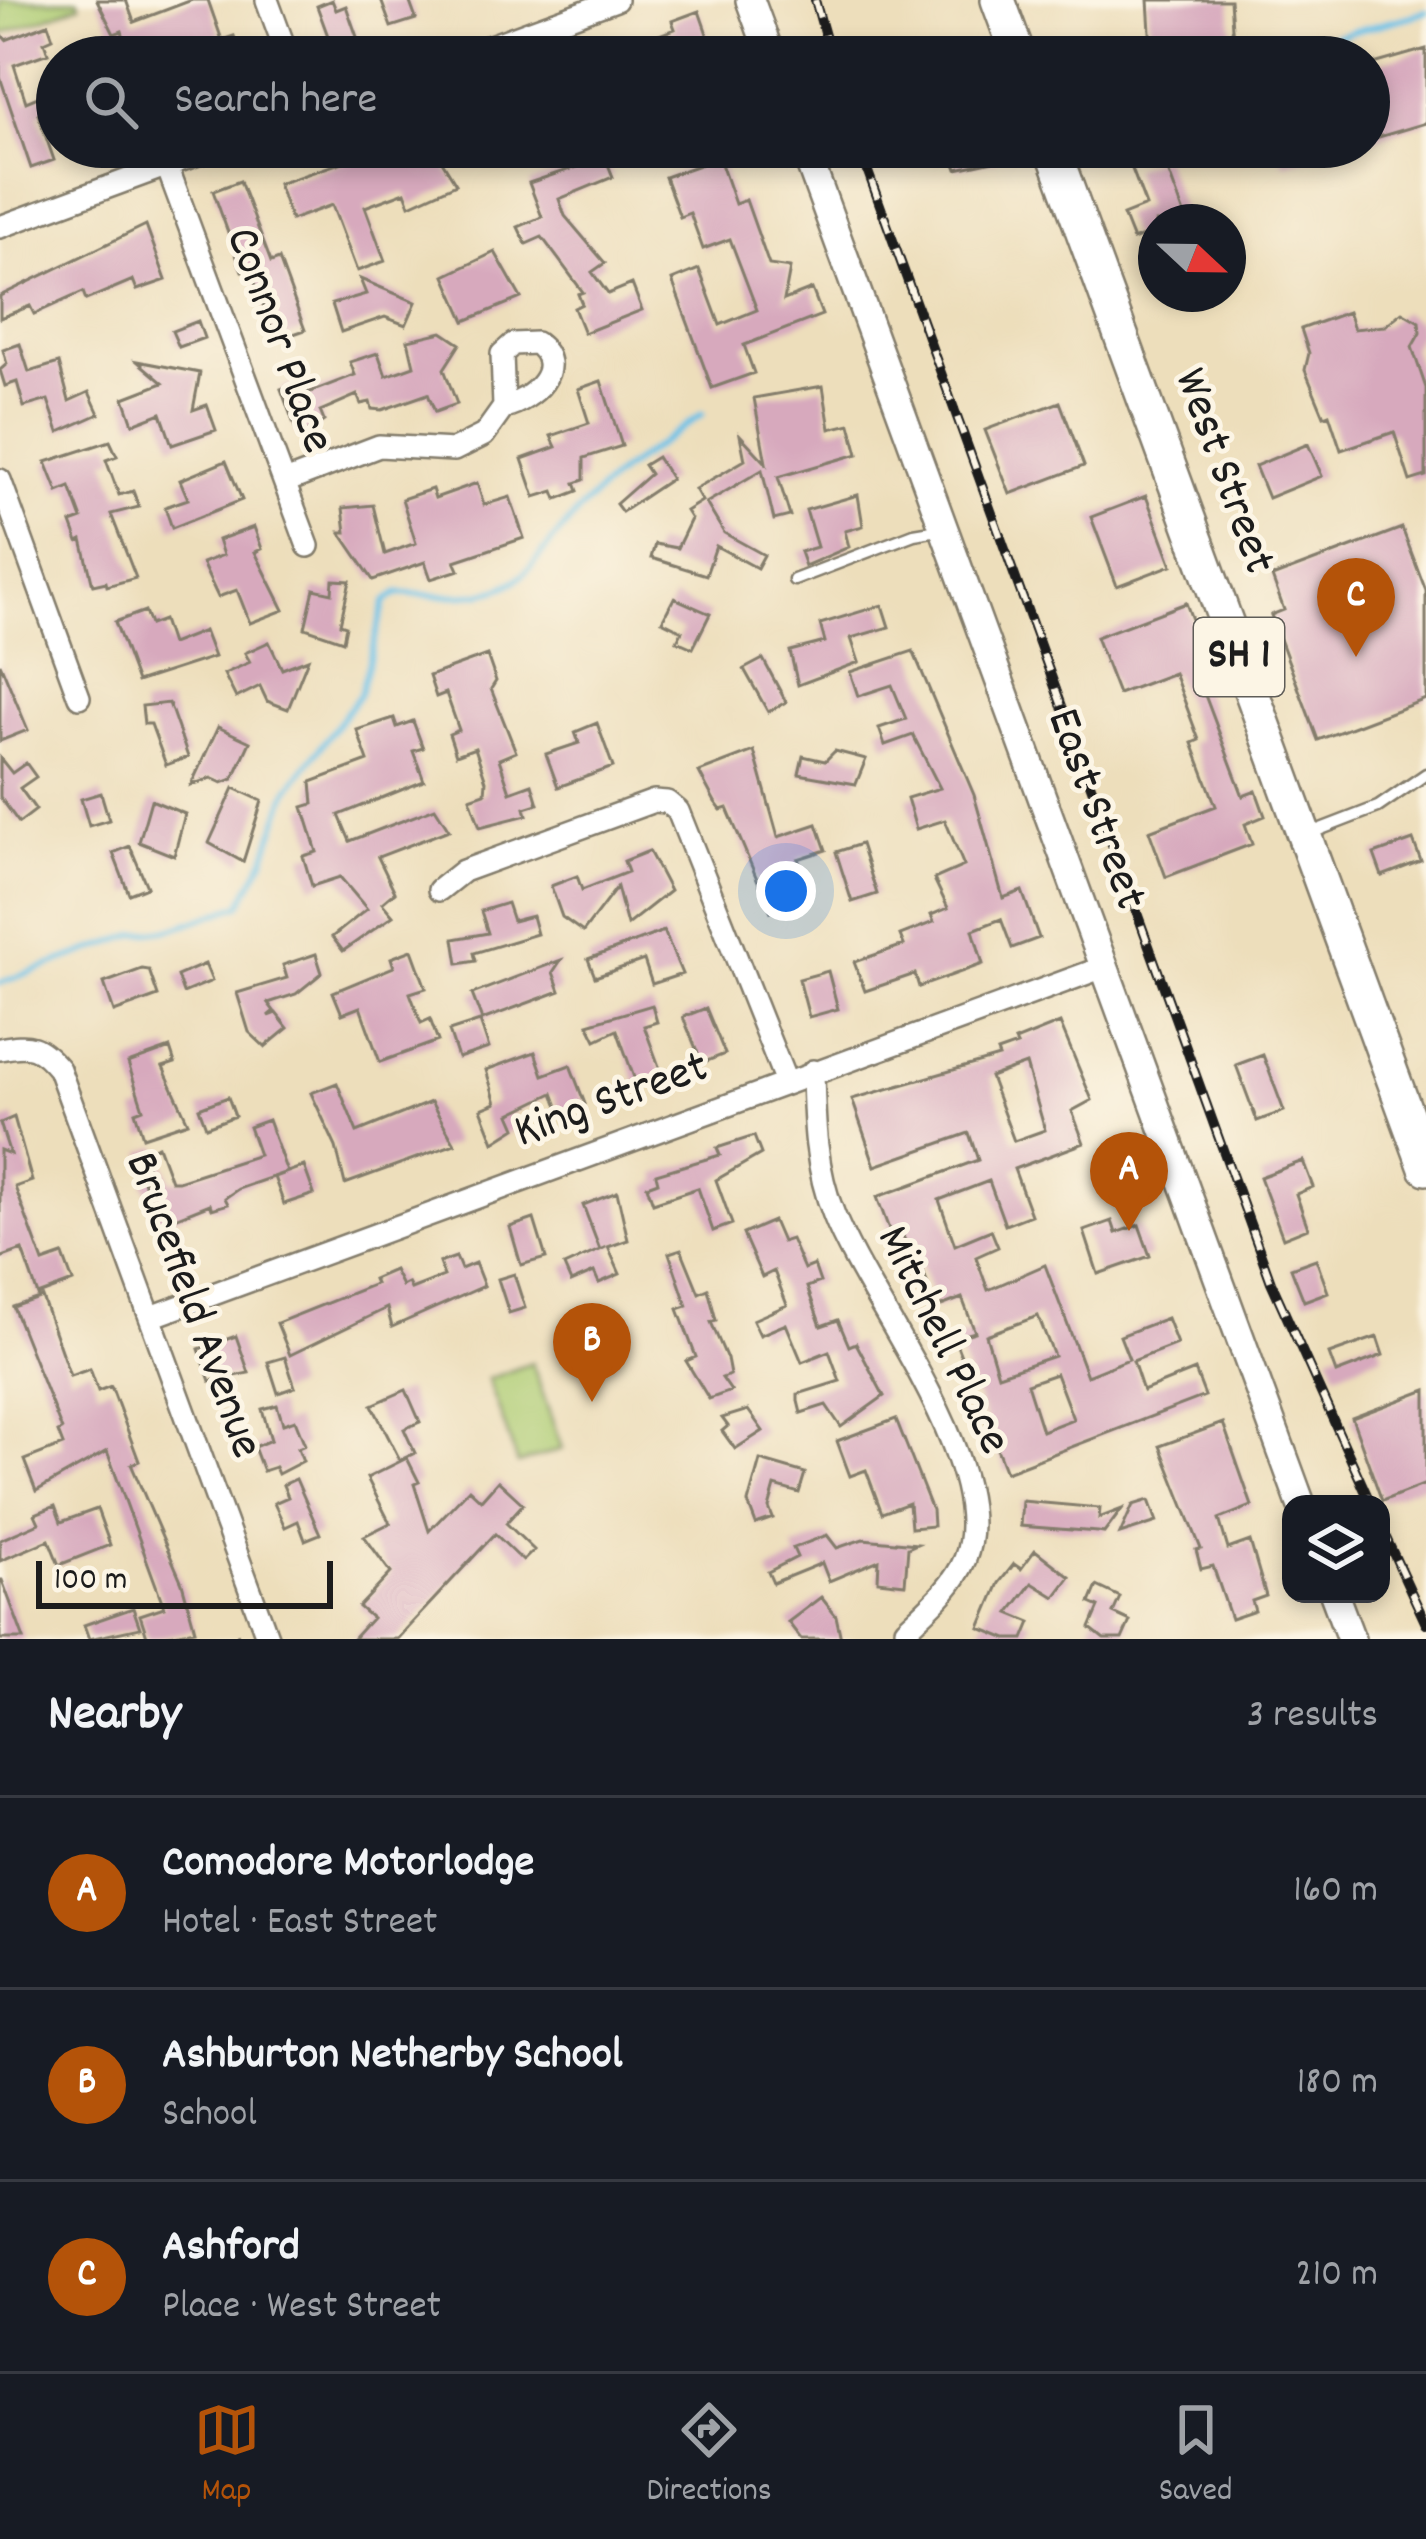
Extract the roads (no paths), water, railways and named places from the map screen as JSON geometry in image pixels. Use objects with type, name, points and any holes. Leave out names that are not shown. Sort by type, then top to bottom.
[{"type":"highway","points":[[998,0],[1011,36]]},
{"type":"highway","name":"West Street","points":[[1060,168],[1426,1168]]},
{"type":"main road","points":[[751,0],[764,36]]},
{"type":"main road","name":"East Street","points":[[812,168],[1298,1495]]},
{"type":"main road","points":[[1337,1603],[1351,1639]]},
{"type":"street","points":[[267,0],[280,36]]},
{"type":"street","points":[[517,36],[616,0]]},
{"type":"street","points":[[0,226],[161,168]]},
{"type":"street","name":"Connor Place","points":[[168,168],[308,546]]},
{"type":"street","points":[[285,482],[379,446],[454,450],[484,435],[504,407]]},
{"type":"street","points":[[0,480],[80,697]]},
{"type":"street","points":[[439,890],[463,871],[654,801],[667,802],[678,811],[786,1082]]},
{"type":"street","name":"King Street","points":[[151,1317],[1104,968]]},
{"type":"street","name":"Brucefield Avenue","points":[[0,1049],[30,1043],[59,1069],[268,1639]]},
{"type":"street","name":"Mitchell Place","points":[[813,1071],[823,1185],[836,1221],[936,1408],[969,1499],[970,1534],[961,1568],[906,1629]]},
{"type":"lane","points":[[794,580],[914,534],[944,529]]},
{"type":"lane","points":[[1305,835],[1378,807],[1426,774]]},
{"type":"waterway","points":[[1336,36],[1426,12]]},
{"type":"waterway","points":[[0,983],[136,934],[172,929],[240,905],[264,860],[288,790],[360,694],[385,602],[398,593],[477,594],[518,579],[609,482],[702,414]]},
{"type":"railway","points":[[815,0],[825,36]]},
{"type":"railway","points":[[867,168],[1271,1282],[1367,1495]]},
{"type":"railway","points":[[1390,1546],[1426,1624]]},
{"type":"place","name":"Ashford","points":[[1356,657]]},
{"type":"place","name":"Comodore Motorlodge","points":[[1129,1231]]},
{"type":"place","name":"Ashburton Netherby School","points":[[592,1402]]}]
